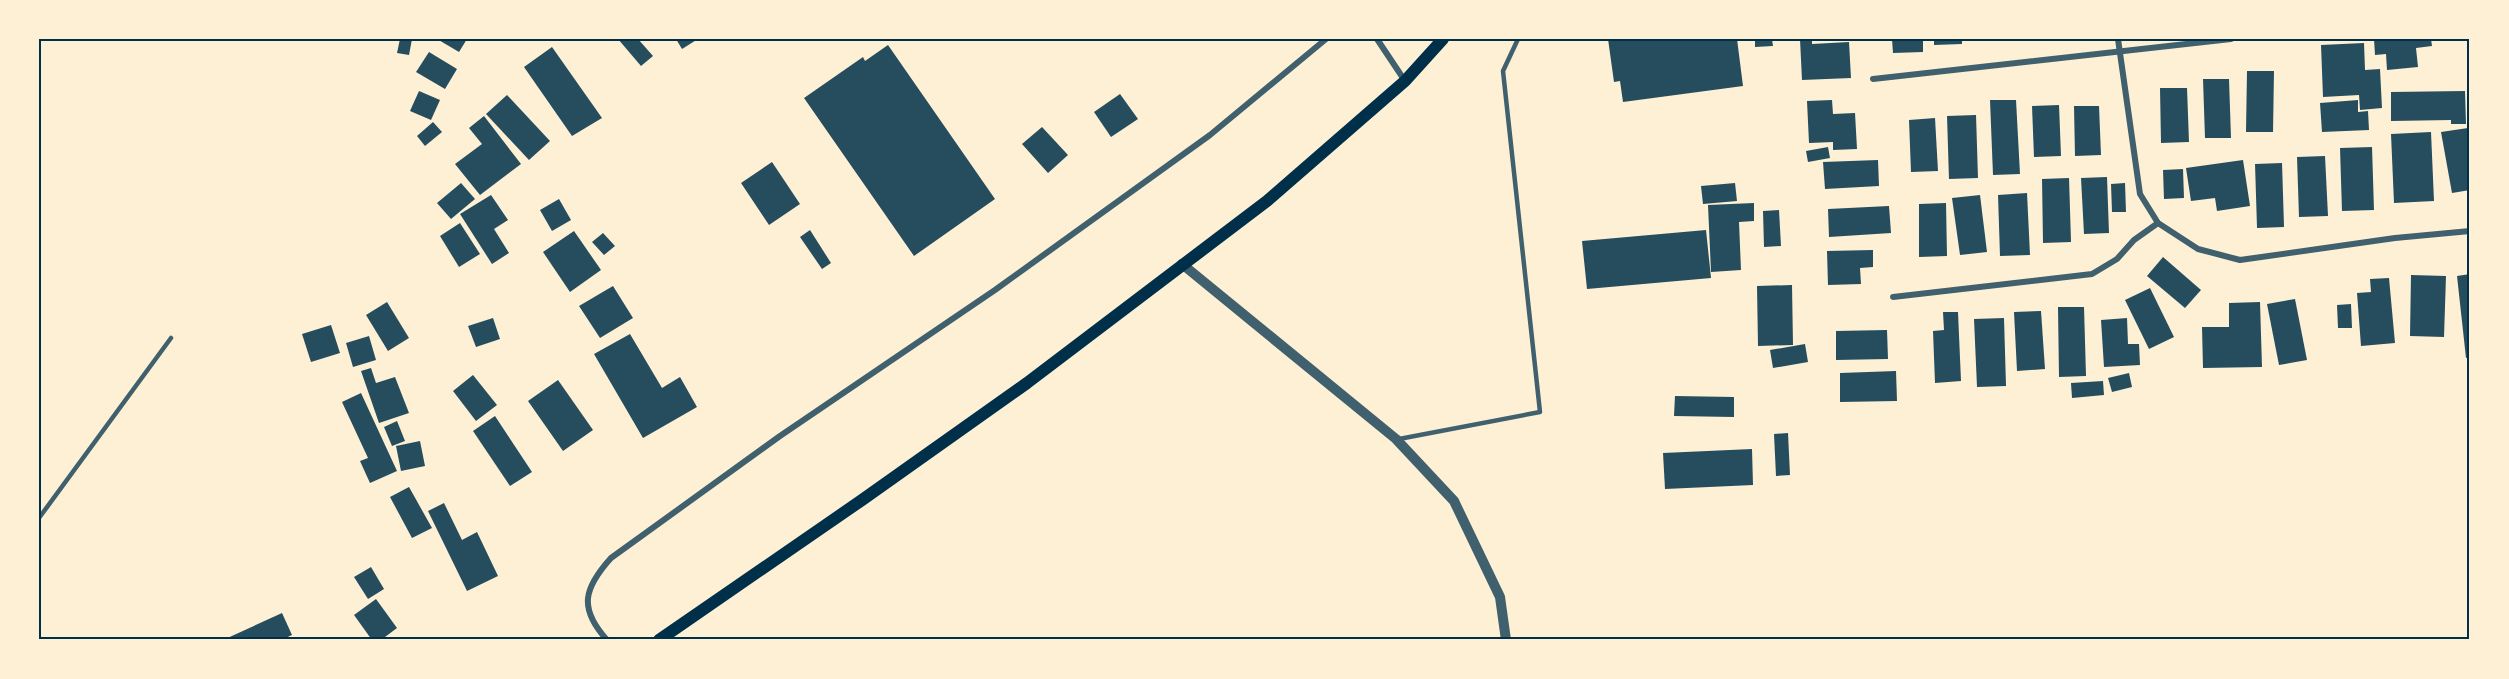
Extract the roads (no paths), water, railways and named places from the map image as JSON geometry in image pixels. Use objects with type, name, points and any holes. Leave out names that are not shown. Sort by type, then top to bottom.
[{"type":"main road","points":[[659,640],[1018,390],[1267,201],[1405,81],[1443,39]]},
{"type":"street","points":[[607,640],[597,629],[588,613],[588,595],[594,577],[611,558],[780,436],[995,290],[1210,135],[1326,39]]},
{"type":"street","points":[[1377,39],[1405,81]]},
{"type":"street","points":[[2118,39],[2140,194],[2158,223],[2198,249],[2240,260],[2395,238],[2470,231]]},
{"type":"street","points":[[1872,79],[2231,39]]},
{"type":"street","points":[[1893,297],[2092,274],[2117,260],[2134,240],[2158,223]]},
{"type":"street","points":[[1182,264],[1396,439],[1454,501],[1500,597],[1506,640]]},
{"type":"lane","points":[[1396,439],[1540,412],[1503,72],[1518,39]]},
{"type":"lane","points":[[39,518],[171,338]]}]
